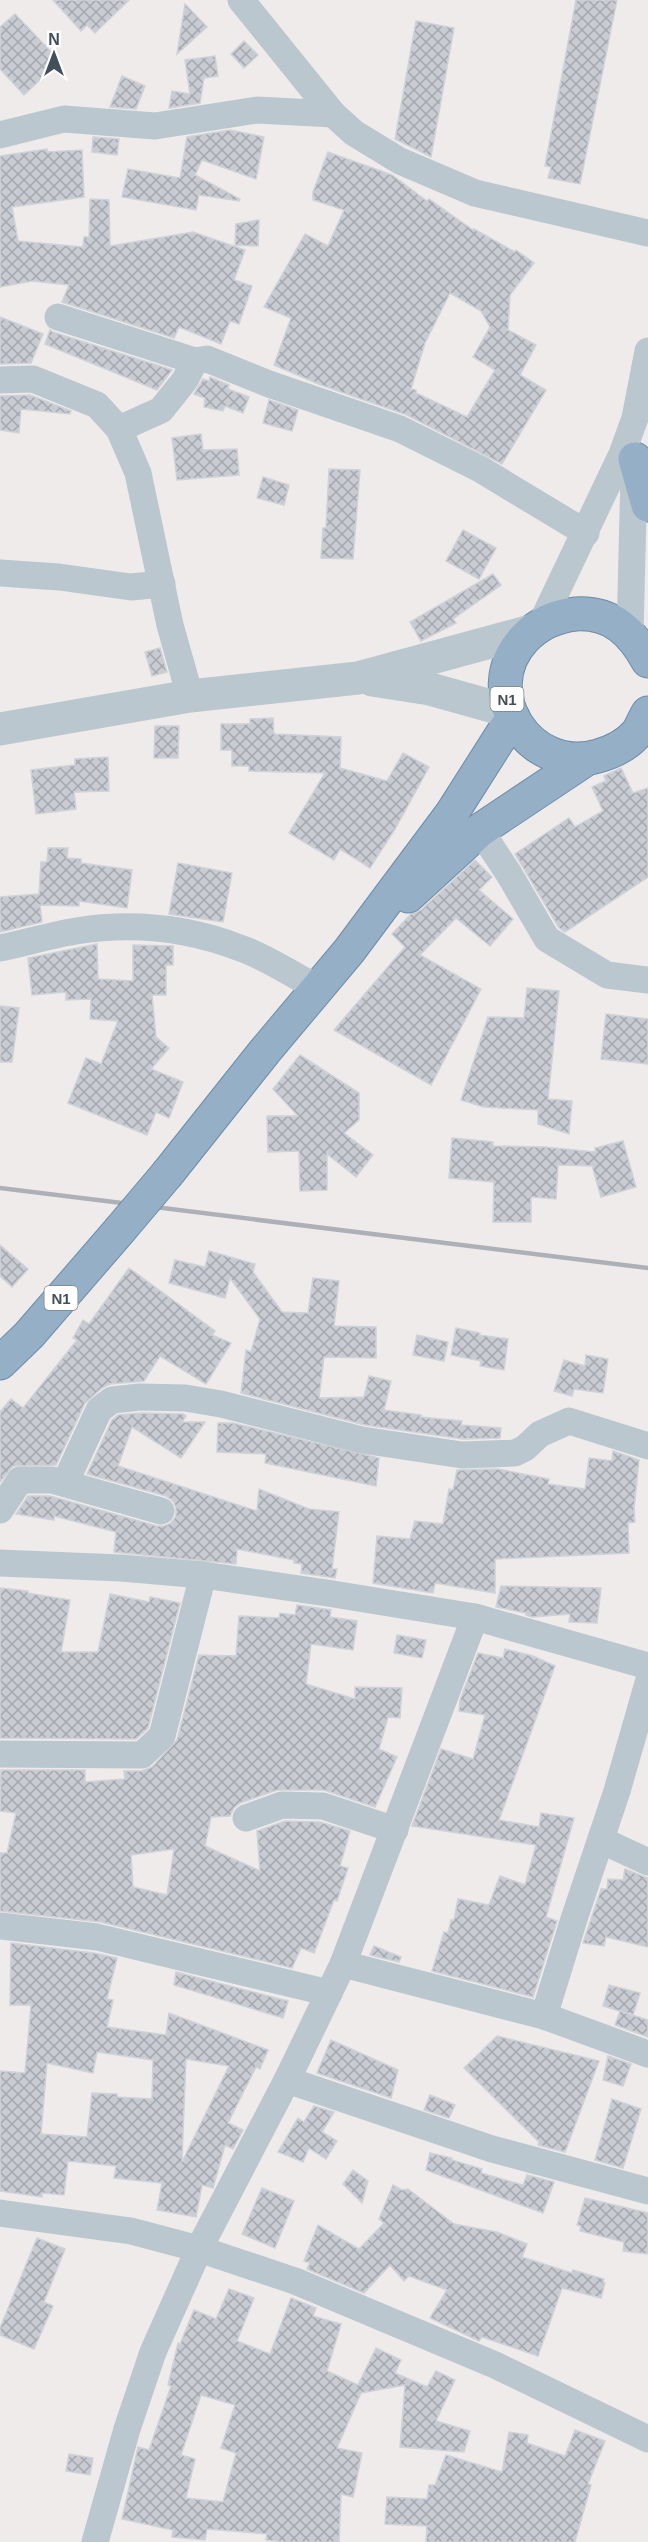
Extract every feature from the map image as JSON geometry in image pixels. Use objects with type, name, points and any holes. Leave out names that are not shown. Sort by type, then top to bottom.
[{"type":"highway","points":[[635,459],[648,505]]},
{"type":"highway","points":[[535,629],[548,621],[566,615],[586,614],[605,618],[641,644]]},
{"type":"highway","name":"N1","points":[[535,629],[519,644],[506,676],[506,694],[511,714],[521,732],[538,748],[560,758],[585,760]]},
{"type":"highway","name":"N1","points":[[0,1363],[28,1335],[119,1231],[349,951],[452,813],[511,714]]},
{"type":"highway","name":"N1","points":[[349,951],[480,830],[585,760],[613,752],[644,725]]},
{"type":"street","points":[[242,0],[333,114],[354,134],[399,161],[475,193],[648,233]]},
{"type":"street","points":[[0,135],[64,118],[155,126],[257,110],[333,114]]},
{"type":"street","points":[[58,317],[195,361],[207,358],[269,384],[400,429],[480,469],[586,533]]},
{"type":"street","points":[[0,729],[190,696],[358,678],[535,629],[586,533],[622,454],[635,418],[647,359]]},
{"type":"street","points":[[119,429],[161,410],[185,380],[195,361]]},
{"type":"street","points":[[0,380],[33,379],[98,405],[119,429],[138,473],[162,584],[190,696]]},
{"type":"street","points":[[635,418],[641,644]]},
{"type":"street","points":[[0,573],[131,587],[162,584]]},
{"type":"street","points":[[358,678],[430,689],[511,714]]},
{"type":"street","points":[[480,830],[547,939],[607,975],[648,980]]},
{"type":"street","points":[[0,948],[76,931],[112,927],[160,928],[195,934],[242,948],[318,988]]},
{"type":"street","points":[[65,1483],[99,1410],[112,1400],[140,1397],[185,1398],[221,1404],[362,1440],[462,1455],[515,1453],[525,1448],[540,1434],[569,1421],[648,1446]]},
{"type":"street","points":[[0,1510],[20,1480],[52,1480],[161,1511]]},
{"type":"street","points":[[0,1563],[203,1575],[476,1617],[648,1666]]},
{"type":"street","points":[[0,1754],[142,1755],[162,1736],[203,1575]]},
{"type":"street","points":[[95,2542],[127,2429],[153,2352],[199,2249],[287,2080],[343,1964],[476,1617]]},
{"type":"street","points":[[544,2016],[601,1840],[648,1683]]},
{"type":"street","points":[[246,1818],[282,1805],[323,1806],[395,1830]]},
{"type":"street","points":[[601,1840],[648,1862]]},
{"type":"street","points":[[0,1926],[98,1937],[329,1993]]},
{"type":"street","points":[[343,1964],[544,2016],[648,2054]]},
{"type":"street","points":[[287,2080],[492,2149],[648,2191]]},
{"type":"street","points":[[0,2213],[131,2231],[199,2249],[295,2281],[484,2361],[648,2439]]},
{"type":"building","points":[[53,0],[129,0],[95,33],[87,25],[81,31]]},
{"type":"building","points":[[576,0],[617,0],[580,184],[548,178],[551,167],[545,166]]},
{"type":"building","points":[[185,4],[207,27],[177,54]]},
{"type":"building","points":[[15,14],[60,61],[24,95],[0,69],[0,27]]},
{"type":"building","points":[[416,21],[454,28],[431,157],[395,139]]},
{"type":"building","points":[[244,41],[258,55],[244,68],[231,54]]},
{"type":"building","points":[[215,56],[218,76],[204,78],[200,103],[169,108],[172,91],[190,94],[185,60]]},
{"type":"building","points":[[122,76],[145,86],[136,109],[110,107]]},
{"type":"building","points":[[230,130],[264,137],[256,179],[202,160],[195,175],[240,199],[239,201],[199,195],[196,210],[122,197],[128,169],[180,178],[187,137]]},
{"type":"building","points":[[93,137],[119,139],[117,155],[92,152]]},
{"type":"building","points":[[47,149],[48,152],[82,150],[84,197],[12,207],[18,241],[83,247],[84,237],[89,237],[90,199],[109,200],[110,246],[193,232],[245,250],[234,280],[252,286],[239,324],[230,321],[221,344],[179,327],[174,338],[62,302],[69,285],[32,281],[0,287],[0,156]]},
{"type":"building","points":[[328,152],[392,175],[427,201],[429,199],[473,230],[515,252],[516,250],[534,263],[510,295],[508,330],[536,345],[520,375],[546,390],[502,464],[407,415],[321,385],[274,365],[291,318],[264,307],[305,234],[328,246],[344,210],[313,200],[313,192]],"holes":[[[450,293],[481,311],[490,327],[473,357],[495,370],[467,417],[411,389],[425,343]]]},
{"type":"building","points":[[259,220],[258,246],[235,245],[236,224]]},
{"type":"building","points":[[0,317],[43,334],[31,363],[0,364]]},
{"type":"building","points":[[50,330],[172,370],[157,390],[45,344]]},
{"type":"building","points":[[210,377],[229,385],[228,389],[249,397],[243,413],[225,406],[223,411],[204,407],[205,398],[194,394],[203,379],[209,381]]},
{"type":"building","points":[[30,395],[71,411],[70,414],[21,409],[19,433],[0,430],[0,396]]},
{"type":"building","points":[[269,400],[298,410],[292,431],[263,423]]},
{"type":"building","points":[[201,434],[203,450],[237,449],[239,475],[177,480],[172,438]]},
{"type":"building","points":[[329,469],[360,470],[353,559],[321,558],[323,528],[326,528]]},
{"type":"building","points":[[263,477],[289,485],[284,505],[257,498]]},
{"type":"building","points":[[463,530],[496,548],[479,579],[446,561]]},
{"type":"building","points":[[493,574],[501,585],[453,619],[456,623],[421,641],[410,622]]},
{"type":"building","points":[[160,648],[167,672],[152,676],[145,652]]},
{"type":"building","points":[[273,718],[274,734],[341,737],[340,768],[387,781],[403,753],[429,767],[395,829],[370,868],[340,849],[334,860],[289,833],[325,773],[249,771],[249,766],[232,766],[232,750],[221,750],[221,724],[250,724],[250,719]]},
{"type":"building","points":[[155,726],[179,726],[178,758],[154,758]]},
{"type":"building","points":[[108,757],[109,791],[74,792],[76,809],[36,814],[31,770],[75,765],[75,759]]},
{"type":"building","points":[[621,768],[633,793],[648,788],[648,877],[565,932],[559,928],[515,854],[569,818],[575,827],[603,811],[592,787],[606,781],[604,776]]},
{"type":"building","points":[[48,848],[68,848],[67,858],[81,859],[81,863],[132,870],[127,908],[79,901],[79,906],[40,905],[42,922],[0,932],[0,897],[39,894],[41,862],[47,862]]},
{"type":"building","points":[[475,860],[492,877],[479,890],[513,919],[490,946],[456,918],[420,955],[481,989],[431,1085],[334,1030],[405,947],[392,934],[411,914],[421,910]]},
{"type":"building","points":[[178,863],[232,873],[223,922],[169,914]]},
{"type":"building","points":[[97,944],[98,979],[133,981],[133,945],[173,946],[173,965],[166,965],[166,995],[152,995],[156,1037],[169,1048],[151,1069],[183,1082],[169,1118],[156,1112],[147,1135],[68,1103],[86,1058],[101,1064],[118,1021],[90,1019],[91,999],[66,1000],[66,992],[32,995],[28,958]]},
{"type":"building","points":[[527,988],[559,991],[548,1099],[572,1101],[569,1134],[538,1124],[538,1110],[484,1107],[461,1100],[488,1017],[524,1018]]},
{"type":"building","points":[[0,1006],[19,1008],[12,1062],[0,1062]]},
{"type":"building","points":[[606,1014],[648,1019],[648,1064],[601,1059]]},
{"type":"building","points":[[300,1055],[359,1093],[359,1120],[344,1133],[373,1155],[356,1177],[327,1154],[327,1190],[300,1191],[299,1151],[268,1152],[267,1116],[298,1116],[273,1089]]},
{"type":"building","points":[[452,1138],[493,1142],[493,1146],[545,1147],[595,1152],[595,1148],[623,1141],[636,1187],[601,1197],[592,1166],[558,1165],[556,1199],[531,1197],[531,1222],[493,1222],[494,1182],[449,1178]]},
{"type":"building","points":[[0,1245],[28,1269],[12,1287],[0,1276]]},
{"type":"building","points":[[209,1251],[255,1264],[253,1272],[282,1312],[308,1313],[313,1278],[339,1281],[334,1326],[376,1327],[376,1358],[324,1357],[319,1398],[364,1397],[369,1376],[391,1381],[384,1410],[421,1415],[420,1417],[462,1421],[461,1425],[501,1428],[500,1438],[463,1439],[365,1425],[241,1393],[246,1350],[251,1352],[260,1319],[230,1278],[225,1298],[169,1283],[175,1260],[205,1267]]},
{"type":"building","points":[[129,1268],[215,1331],[212,1335],[231,1343],[206,1384],[160,1356],[144,1381],[110,1384],[102,1388],[85,1403],[56,1465],[13,1466],[0,1482],[0,1412],[11,1399],[23,1408],[77,1340],[73,1338],[83,1320],[89,1324]]},
{"type":"building","points":[[456,1328],[480,1333],[479,1335],[508,1339],[504,1370],[480,1366],[481,1361],[451,1355]]},
{"type":"building","points":[[417,1335],[448,1342],[444,1361],[413,1355]]},
{"type":"building","points":[[586,1355],[608,1359],[603,1393],[574,1389],[572,1396],[554,1391],[564,1360],[585,1366]]},
{"type":"building","points":[[183,1414],[186,1416],[182,1422],[205,1422],[181,1458],[132,1427],[118,1466],[257,1511],[259,1489],[309,1509],[339,1512],[332,1569],[337,1569],[335,1578],[301,1573],[302,1564],[294,1563],[294,1560],[237,1549],[236,1564],[114,1552],[116,1532],[54,1516],[54,1520],[16,1514],[28,1496],[50,1496],[157,1526],[171,1523],[176,1516],[176,1508],[173,1501],[166,1496],[87,1474],[112,1420],[118,1415]]},
{"type":"building","points":[[218,1423],[233,1423],[379,1458],[376,1486],[265,1463],[266,1454],[217,1452]]},
{"type":"building","points":[[613,1451],[639,1460],[634,1509],[635,1522],[628,1523],[629,1553],[495,1559],[495,1593],[435,1583],[433,1593],[373,1583],[377,1536],[410,1539],[415,1521],[443,1524],[449,1489],[453,1490],[457,1470],[498,1469],[549,1479],[548,1484],[585,1489],[589,1458],[612,1461]]},
{"type":"building","points":[[501,1586],[601,1588],[597,1623],[569,1622],[570,1614],[532,1617],[526,1613],[496,1607]]},
{"type":"building","points":[[0,1588],[70,1600],[61,1652],[98,1652],[110,1594],[149,1602],[150,1597],[180,1603],[148,1728],[136,1739],[0,1738]]},
{"type":"building","points":[[297,1605],[331,1610],[330,1617],[357,1621],[353,1650],[311,1644],[306,1684],[355,1699],[355,1687],[402,1688],[400,1718],[388,1717],[379,1749],[397,1757],[375,1807],[324,1790],[277,1790],[240,1803],[230,1816],[211,1817],[205,1846],[260,1871],[257,1831],[285,1821],[320,1822],[350,1831],[340,1866],[348,1868],[337,1901],[334,1900],[314,1953],[301,1948],[292,1968],[101,1922],[0,1911],[0,1853],[7,1853],[16,1813],[0,1811],[1,1770],[85,1770],[85,1782],[125,1779],[124,1771],[142,1771],[152,1767],[177,1740],[199,1655],[236,1656],[239,1616],[279,1618],[280,1613],[295,1615]],"holes":[[[174,1849],[167,1895],[133,1887],[131,1855]]]},
{"type":"building","points":[[397,1635],[426,1640],[422,1658],[394,1653]]},
{"type":"building","points":[[505,1649],[533,1656],[555,1666],[499,1820],[539,1827],[541,1813],[574,1818],[546,1917],[557,1921],[533,1997],[432,1971],[444,1932],[448,1933],[451,1920],[454,1920],[458,1899],[489,1905],[500,1876],[525,1885],[536,1845],[412,1826],[441,1749],[473,1759],[485,1715],[459,1711],[460,1700],[478,1653],[503,1658]]},
{"type":"building","points":[[625,1869],[648,1878],[648,1947],[606,1937],[604,1946],[583,1943],[601,1889],[607,1889],[608,1879],[623,1880]]},
{"type":"building","points":[[11,1943],[94,1953],[117,1958],[107,1999],[113,2000],[107,2027],[166,2035],[169,2013],[268,2050],[260,2069],[256,2067],[228,2123],[243,2130],[233,2149],[225,2145],[213,2188],[202,2185],[196,2217],[157,2210],[162,2183],[114,2178],[116,2166],[68,2161],[64,2195],[42,2193],[42,2197],[0,2191],[0,2071],[25,2073],[31,2005],[10,2005]],"holes":[[[97,2052],[153,2060],[152,2099],[92,2093],[87,2137],[41,2134],[47,2063],[93,2073]],[[186,2059],[229,2066],[182,2162],[183,2133]]]},
{"type":"building","points":[[374,1946],[401,1957],[399,1962],[370,1955]]},
{"type":"building","points":[[176,1972],[288,2001],[283,2018],[174,1985]]},
{"type":"building","points":[[609,1985],[640,1993],[633,2015],[603,2006]]},
{"type":"building","points":[[620,2011],[648,2020],[648,2037],[615,2025]]},
{"type":"building","points":[[497,2036],[599,2061],[565,2152],[538,2145],[539,2142],[464,2068]]},
{"type":"building","points":[[331,2040],[398,2070],[391,2098],[317,2073]]},
{"type":"building","points":[[608,2056],[631,2064],[623,2086],[603,2080]]},
{"type":"building","points":[[430,2095],[455,2105],[449,2118],[424,2110]]},
{"type":"building","points":[[612,2099],[641,2109],[623,2168],[595,2160]]},
{"type":"building","points":[[314,2106],[334,2112],[322,2132],[337,2141],[326,2159],[309,2148],[303,2162],[278,2152],[298,2118],[304,2122]]},
{"type":"building","points":[[430,2153],[452,2158],[452,2160],[482,2169],[481,2173],[523,2185],[527,2175],[554,2182],[543,2213],[426,2170]]},
{"type":"building","points":[[353,2170],[368,2181],[362,2203],[343,2184]]},
{"type":"building","points":[[393,2185],[402,2190],[408,2189],[454,2224],[497,2232],[527,2244],[522,2257],[572,2273],[573,2270],[604,2279],[601,2298],[562,2288],[538,2356],[482,2337],[479,2341],[430,2318],[447,2290],[409,2276],[404,2281],[390,2265],[364,2293],[307,2269],[310,2263],[304,2261],[318,2225],[359,2249],[384,2223],[379,2219]]},
{"type":"building","points":[[262,2188],[294,2201],[275,2248],[242,2234]]},
{"type":"building","points":[[585,2198],[648,2213],[648,2254],[623,2251],[624,2242],[580,2231],[581,2226],[577,2225]]},
{"type":"building","points":[[37,2238],[65,2249],[44,2302],[53,2306],[34,2349],[0,2335],[0,2328]]},
{"type":"building","points":[[229,2289],[254,2298],[237,2341],[270,2354],[291,2298],[316,2308],[313,2316],[341,2324],[327,2371],[358,2385],[376,2348],[401,2360],[395,2373],[427,2387],[436,2371],[455,2380],[436,2421],[470,2431],[464,2452],[400,2447],[405,2385],[361,2393],[337,2448],[362,2453],[353,2497],[341,2494],[339,2542],[284,2542],[266,2540],[267,2534],[207,2529],[205,2540],[172,2537],[173,2530],[122,2519],[138,2447],[149,2450],[171,2386],[168,2385],[178,2343],[180,2344],[194,2310],[216,2319]],"holes":[[[201,2395],[235,2405],[221,2448],[236,2453],[223,2502],[186,2498],[195,2459],[181,2455]]]},
{"type":"building","points":[[575,2430],[605,2441],[588,2484],[591,2485],[575,2542],[426,2542],[427,2526],[385,2524],[387,2497],[427,2499],[429,2485],[435,2485],[446,2455],[502,2472],[509,2432],[528,2435],[527,2443],[565,2456]]},
{"type":"building","points":[[69,2454],[93,2458],[90,2475],[66,2471]]},
{"type":"railway","points":[[0,1188],[648,1268]]}]
